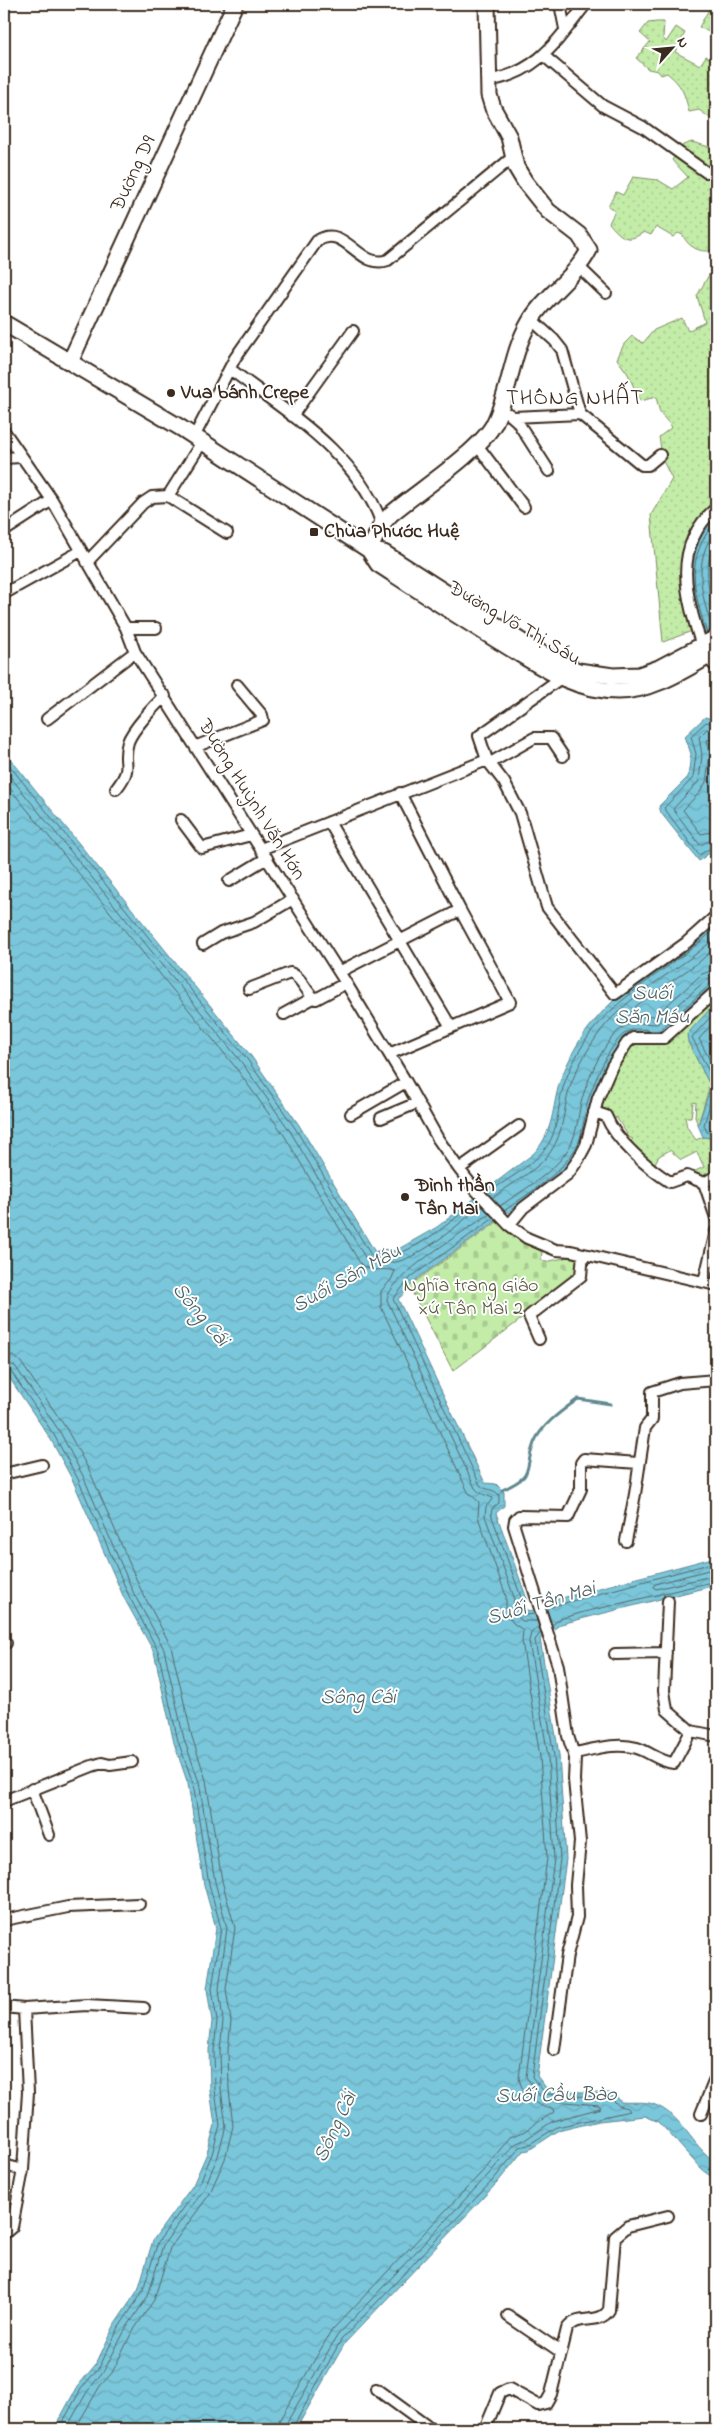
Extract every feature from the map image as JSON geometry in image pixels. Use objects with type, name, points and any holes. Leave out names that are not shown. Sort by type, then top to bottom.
[{"type":"main road","name":"Đường D9","points":[[70,362],[235,4]]},
{"type":"main road","points":[[369,550],[382,524],[391,514],[477,445],[490,431],[501,407],[515,355],[531,319],[578,266],[589,250],[587,243],[548,211],[522,177],[513,157],[509,136],[490,102],[487,81],[487,4]]},
{"type":"main road","name":"Đường Võ Thị Sáu","points":[[4,323],[198,439],[369,550],[384,553],[556,662],[578,671],[613,676],[639,675],[711,655]]},
{"type":"main road","name":"Đường Võ Thị Sáu","points":[[369,550],[378,564],[460,618],[560,678],[584,686],[619,691],[644,688],[667,679],[711,655]]},
{"type":"main road","points":[[711,655],[716,638]]},
{"type":"street","points":[[560,4],[565,29]]},
{"type":"street","points":[[487,81],[516,74],[544,55],[586,4]]},
{"type":"street","points":[[544,55],[603,106],[643,127],[706,172]]},
{"type":"street","points":[[168,496],[198,439],[230,368],[317,241],[326,236],[335,236],[370,260],[379,262],[388,260],[513,157]]},
{"type":"street","points":[[578,266],[606,293]]},
{"type":"street","points":[[531,319],[562,350],[580,414]]},
{"type":"street","points":[[292,416],[354,332]]},
{"type":"street","points":[[230,368],[322,438],[344,461],[372,503],[382,524]]},
{"type":"street","points":[[501,407],[513,416],[549,471]]},
{"type":"street","points":[[513,416],[580,414],[587,417],[594,426],[642,465],[648,465],[660,455]]},
{"type":"street","name":"Đường Huỳnh Văn Hớn","points":[[4,431],[52,500],[126,628],[136,652],[346,983],[390,1054],[416,1103],[459,1169],[473,1187],[509,1225]]},
{"type":"street","points":[[477,445],[524,507]]},
{"type":"street","points":[[4,458],[21,458]]},
{"type":"street","points":[[87,562],[143,503],[152,497],[168,496],[227,533]]},
{"type":"street","points":[[4,531],[52,500]]},
{"type":"street","points":[[711,655],[690,609],[686,573],[689,550],[695,532],[716,508]]},
{"type":"street","points":[[7,592],[82,551]]},
{"type":"street","points":[[126,628],[156,628]]},
{"type":"street","points":[[47,719],[136,652]]},
{"type":"street","points":[[560,678],[480,736],[489,761],[513,797],[520,813],[547,907],[615,994],[686,944],[716,916]]},
{"type":"street","points":[[197,746],[263,720],[262,715],[237,685]]},
{"type":"street","points":[[116,789],[126,776],[129,740],[149,710],[165,696]]},
{"type":"street","points":[[229,881],[264,854],[329,822],[400,793],[489,761],[538,737],[551,738],[563,756]]},
{"type":"street","points":[[390,1054],[510,1002],[400,793]]},
{"type":"street","points":[[181,820],[202,848],[251,835]]},
{"type":"street","points":[[329,822],[451,1027]]},
{"type":"street","points":[[203,944],[221,933],[254,922],[293,899]]},
{"type":"street","points":[[339,972],[460,910]]},
{"type":"street","points":[[249,989],[290,973],[299,979],[313,998]]},
{"type":"street","points":[[284,1014],[313,998],[320,998],[346,983]]},
{"type":"street","points":[[716,991],[664,1038],[633,1038],[627,1043],[612,1066],[598,1098],[586,1145],[578,1160],[568,1174],[523,1208],[509,1225],[537,1243],[556,1250],[583,1254],[716,1285]]},
{"type":"street","points":[[351,1114],[406,1082]]},
{"type":"street","points":[[381,1118],[416,1103]]},
{"type":"street","points":[[594,1112],[606,1116],[616,1136],[660,1176],[670,1182],[688,1176],[704,1183],[716,1218]]},
{"type":"street","points":[[459,1169],[519,1126]]},
{"type":"street","points":[[704,1183],[716,1176]]},
{"type":"street","points":[[704,1282],[716,1232]]},
{"type":"street","points":[[539,1339],[530,1316],[581,1276],[583,1254]]},
{"type":"street","points":[[626,1541],[636,1494],[638,1463],[645,1428],[652,1419],[652,1392],[680,1383],[716,1380]]},
{"type":"street","points":[[554,2050],[568,1949],[577,1917],[576,1885],[580,1842],[574,1780],[574,1753],[568,1736],[558,1666],[514,1526],[516,1518],[568,1517],[581,1489],[581,1463],[584,1459],[638,1463]]},
{"type":"street","points":[[4,1474],[42,1465]]},
{"type":"street","points":[[668,1601],[664,1701],[667,1710],[691,1731],[716,1736]]},
{"type":"street","points":[[616,1654],[666,1653]]},
{"type":"street","points":[[574,1753],[609,1746],[625,1746],[638,1748],[664,1761],[674,1763],[691,1731]]},
{"type":"street","points":[[4,1801],[102,1763],[110,1765],[132,1762]]},
{"type":"street","points":[[32,1789],[49,1835]]},
{"type":"street","points":[[4,1920],[68,1907],[139,1904]]},
{"type":"street","points":[[4,2006],[24,2009],[87,2005],[144,2008]]},
{"type":"street","points":[[4,2234],[12,2228],[23,2170],[28,2092],[24,2009]]},
{"type":"street","points":[[701,2114],[716,2077]]},
{"type":"street","points":[[4,2165],[23,2170]]},
{"type":"street","points":[[485,2429],[500,2393],[504,2390],[509,2389],[538,2405],[546,2403],[551,2394],[570,2324],[577,2320],[598,2318],[609,2310],[614,2244],[619,2232],[628,2226],[668,2216]]},
{"type":"street","points":[[508,2316],[561,2352]]},
{"type":"street","points":[[376,2389],[431,2429]]},
{"type":"green space","points":[[712,4],[716,4],[716,30],[713,34],[699,27]]},
{"type":"green space","points":[[664,22],[663,38],[666,42],[676,27],[685,33],[675,52],[700,65],[706,56],[716,62],[716,122],[699,110],[689,112],[682,90],[672,77],[667,73],[661,75],[658,71],[648,69],[636,58],[650,42],[640,33],[648,23]]},
{"type":"green space","points":[[692,142],[716,149],[716,248],[701,251],[688,243],[683,235],[678,233],[673,237],[656,227],[651,235],[644,232],[633,238],[625,237],[617,232],[609,223],[615,211],[608,206],[616,192],[623,195],[633,177],[658,180],[673,189],[688,177],[672,160],[683,145]]},
{"type":"green space","points":[[710,273],[716,277],[716,503],[702,517],[692,531],[686,546],[683,562],[684,595],[692,631],[663,642],[651,515],[672,479],[663,461],[659,437],[672,427],[660,413],[656,397],[640,401],[628,374],[617,359],[624,344],[632,336],[643,343],[654,330],[682,318],[688,331],[705,322],[697,296]]},
{"type":"green space","points":[[716,996],[716,1006],[712,1007],[688,1042],[710,1085],[698,1125],[695,1117],[696,1102],[693,1103],[691,1117],[685,1117],[687,1127],[696,1140],[707,1137],[716,1143],[716,1157],[709,1160],[714,1171],[703,1177],[703,1180],[691,1173],[704,1167],[697,1152],[681,1160],[670,1150],[659,1156],[654,1165],[629,1143],[633,1139],[626,1136],[627,1134],[616,1117],[612,1124],[597,1110],[602,1094],[605,1096],[609,1087],[606,1086],[615,1068],[630,1046],[635,1042],[656,1044],[665,1041]]},
{"type":"green space","name":"Nghĩa trang Giáo xứ Tân Mai 2","points":[[497,1222],[520,1240],[542,1252],[541,1259],[545,1262],[569,1257],[580,1260],[579,1275],[453,1371],[409,1286]]},
{"type":"water","points":[[716,513],[716,663],[696,618],[692,600],[690,564],[693,548],[701,531]]},
{"type":"water","points":[[705,717],[716,720],[716,848],[699,861],[661,813],[659,806],[688,777],[691,754],[685,736]]},
{"type":"water","name":"Sông Cái","points":[[4,751],[251,1056],[299,1125],[375,1252],[382,1249],[395,1251],[437,1227],[533,1154],[548,1131],[561,1079],[573,1052],[586,1032],[618,996],[657,964],[716,921],[716,986],[662,1035],[624,1042],[582,1147],[565,1171],[414,1281],[398,1299],[485,1483],[496,1484],[504,1492],[504,1506],[496,1513],[527,1599],[523,1605],[526,1610],[532,1611],[543,1603],[716,1557],[716,1585],[561,1624],[540,1639],[559,1755],[566,1859],[537,2076],[547,2089],[614,2093],[621,2102],[649,2103],[663,2109],[680,2123],[700,2148],[716,2162],[716,2180],[702,2170],[659,2122],[645,2116],[599,2121],[558,2131],[529,2150],[523,2151],[497,2183],[345,2343],[296,2429],[54,2429],[77,2387],[96,2364],[115,2324],[138,2290],[153,2240],[193,2185],[207,2153],[215,2125],[210,2090],[209,2050],[212,2021],[207,1989],[216,1928],[204,1885],[188,1784],[174,1743],[154,1652],[124,1598],[73,1481],[50,1438],[4,1370]]},
{"type":"water","points":[[716,1006],[716,1083],[710,1085],[688,1042],[687,1034],[712,1007]]},
{"type":"water","points":[[716,1090],[716,1143],[711,1138],[703,1137],[698,1125],[709,1092]]},
{"type":"waterway","points":[[502,1490],[520,1480],[527,1472],[537,1436],[559,1413],[578,1399],[611,1404]]},
{"type":"place","name":"Vua bánh Crepe","points":[[171,393]]},
{"type":"place","name":"Chùa Phước Huệ","points":[[314,532]]},
{"type":"place","name":"Đình thần Tân Mai","points":[[405,1197]]},
{"type":"district","name":"THỐNG NHẤT","points":[[575,399]]},
{"type":"water label","name":"Suối Săn Máu","points":[[652,1006]]},
{"type":"water label","name":"Suối Săn Máu","points":[[347,1279]]},
{"type":"water label","name":"Suối Tân Mai","points":[[541,1604]]},
{"type":"water label","name":"Suối Cầu Bào","points":[[556,2096]]}]
